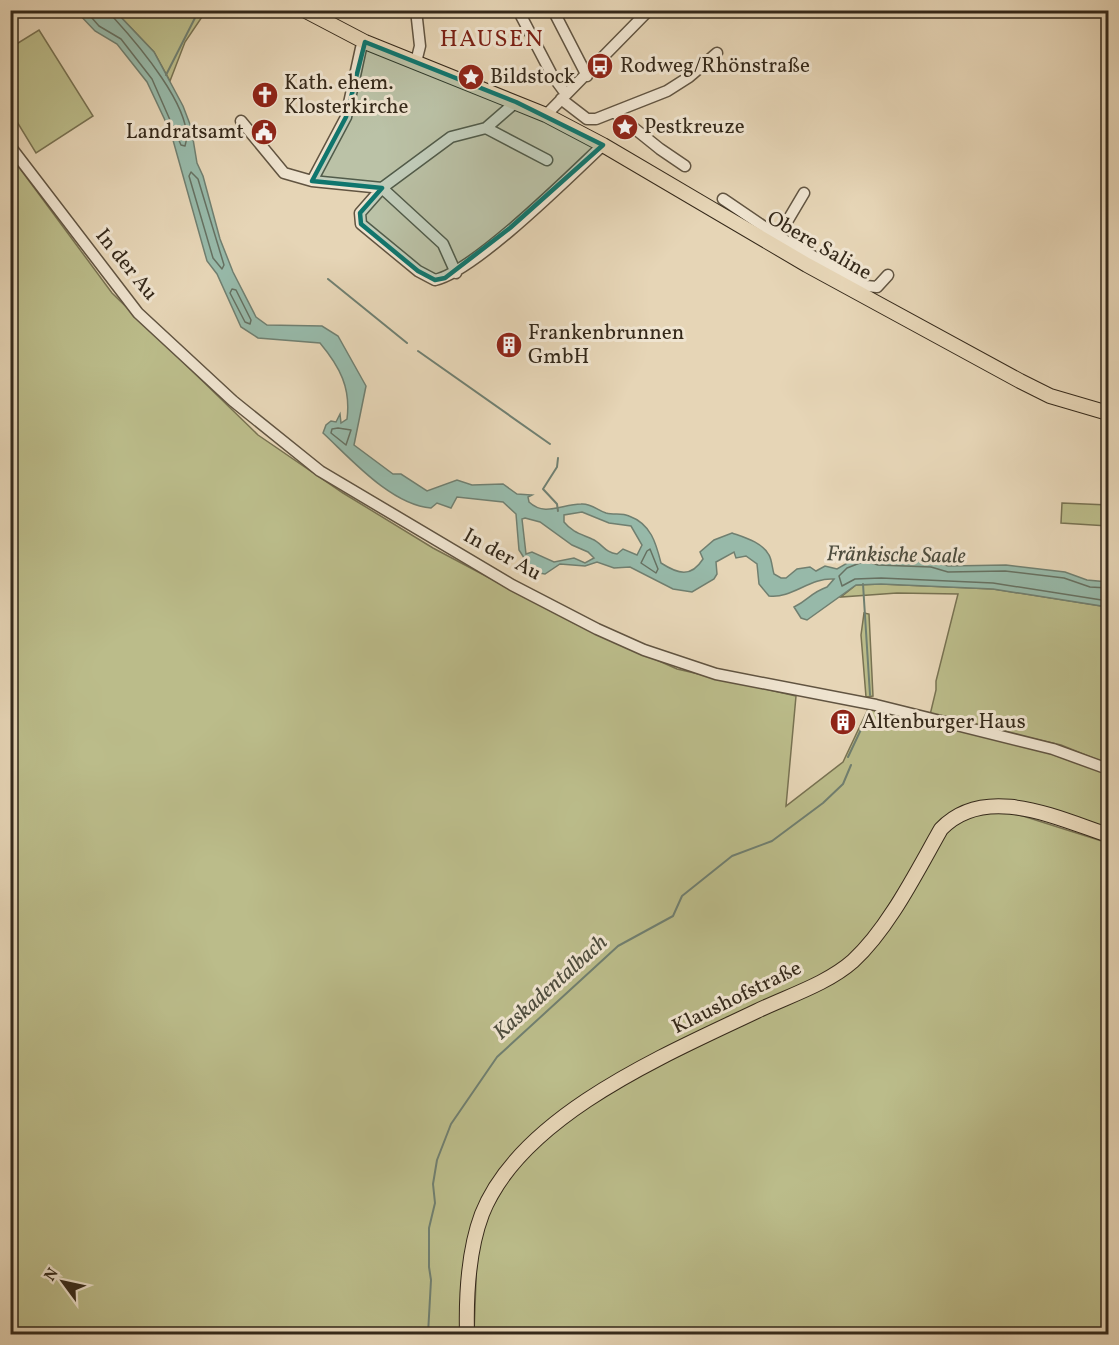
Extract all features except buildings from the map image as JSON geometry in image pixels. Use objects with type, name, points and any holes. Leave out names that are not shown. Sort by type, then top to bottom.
[{"type":"main road","name":"Obere Saline","points":[[304,10],[365,42],[546,115],[776,241],[1050,396],[1108,413]]},
{"type":"main road","name":"Klaushofstraße","points":[[467,1335],[471,1252],[483,1212],[511,1167],[545,1130],[561,1117],[702,1037],[813,984],[852,962],[873,939],[941,829],[955,816],[970,808],[994,804],[1024,810],[1108,835]]},
{"type":"street","points":[[416,10],[420,46],[416,62]]},
{"type":"street","points":[[518,10],[563,97],[587,119],[596,119],[667,91],[689,77],[717,53]]},
{"type":"street","points":[[554,10],[587,76]]},
{"type":"street","points":[[546,115],[587,76],[637,15],[649,10]]},
{"type":"street","points":[[312,181],[346,117],[358,60],[365,42]]},
{"type":"street","points":[[516,102],[486,128],[451,137],[382,188],[360,213],[362,224],[418,271],[435,280],[456,273],[563,183],[603,145]]},
{"type":"street","points":[[614,112],[685,166]]},
{"type":"street","points":[[241,121],[284,173],[312,181],[382,188],[443,244],[456,273]]},
{"type":"street","points":[[486,128],[547,160]]},
{"type":"street","name":"In der Au","points":[[10,146],[132,306],[166,341],[233,401],[320,471],[512,585],[634,646],[716,674],[876,705],[1053,749],[1108,769]]},
{"type":"street","points":[[776,241],[804,193]]},
{"type":"street","name":"Obere Saline","points":[[723,199],[776,241],[866,286],[877,287],[888,276]]},
{"type":"highlighted area","points":[[365,42],[516,102],[603,145],[510,228],[445,278],[435,280],[418,271],[361,224],[360,213],[382,188],[312,181],[346,117]]},
{"type":"green space","points":[[115,11],[206,11],[185,42],[170,81],[154,52]]},
{"type":"green space","points":[[39,30],[93,116],[36,153],[11,112],[10,48]]},
{"type":"green space","points":[[10,155],[112,293],[258,435],[343,493],[433,548],[574,623],[677,669],[796,696],[786,806],[843,762],[868,709],[1037,749],[1108,774],[1108,833],[994,801],[939,827],[863,945],[832,971],[542,1126],[479,1210],[464,1334],[11,1334]]},
{"type":"green space","points":[[1062,503],[1108,505],[1108,526],[1061,523]]},
{"type":"green space","points":[[856,585],[993,589],[1108,607],[1108,764],[1061,745],[930,715],[936,681],[958,594],[897,593],[841,597]]},
{"type":"green space","points":[[864,613],[869,614],[873,696],[866,697],[861,635]]},
{"type":"green space","points":[[993,810],[1023,816],[1108,843],[1108,1334],[474,1334],[477,1254],[488,1214],[514,1171],[549,1134],[610,1090],[837,978],[946,833],[958,821]]},
{"type":"water","points":[[76,11],[115,11],[154,52],[183,106],[191,127],[197,163],[203,176],[220,239],[233,272],[256,317],[267,325],[322,326],[338,336],[366,386],[354,445],[393,474],[401,474],[427,491],[457,480],[472,485],[503,484],[517,494],[532,495],[528,497],[529,502],[541,509],[585,504],[606,513],[629,516],[647,529],[654,541],[661,563],[679,572],[689,572],[694,569],[703,559],[700,552],[714,540],[732,533],[766,550],[774,574],[781,578],[786,578],[797,569],[810,567],[816,571],[825,566],[837,569],[863,554],[879,559],[932,561],[948,566],[1006,565],[1065,572],[1087,580],[1108,582],[1108,607],[993,589],[856,585],[807,620],[801,618],[794,607],[827,587],[834,579],[817,581],[785,594],[769,596],[759,584],[757,564],[746,556],[736,558],[734,552],[716,562],[717,574],[714,579],[692,592],[673,589],[630,567],[614,568],[597,562],[585,566],[560,564],[545,574],[533,572],[519,550],[516,514],[503,502],[457,497],[451,508],[437,503],[431,508],[401,499],[372,479],[323,433],[326,425],[331,421],[336,422],[340,414],[341,423],[347,419],[348,408],[342,378],[320,343],[258,338],[241,327],[217,274],[207,261],[171,133],[147,82],[117,44],[95,31]],"holes":[[[582,512],[609,523],[631,526],[642,545],[637,555],[623,549],[617,554],[609,552],[564,522],[564,515]],[[522,519],[540,522],[594,558],[585,563],[574,558],[554,562],[532,552],[526,554]]]},
{"type":"waterway","points":[[166,75],[199,10]]},
{"type":"waterway","points":[[328,279],[407,343]]},
{"type":"waterway","points":[[418,351],[550,444]]},
{"type":"waterway","points":[[558,458],[557,467],[543,489],[557,504],[558,511]]},
{"type":"waterway","name":"Kaskadentalbach","points":[[863,584],[870,695]]},
{"type":"waterway","name":"Kaskadentalbach","points":[[848,757],[865,721]]},
{"type":"waterway","name":"Kaskadentalbach","points":[[428,1334],[431,1280],[429,1228],[435,1203],[433,1184],[437,1160],[451,1124],[497,1057],[618,946],[673,916],[682,896],[732,856],[772,841],[823,803],[843,784],[851,765]]},
{"type":"place","name":"Rodweg/Rhönstraße","points":[[600,66]]},
{"type":"place","name":"Bildstock","points":[[471,77]]},
{"type":"place","name":"Kath. ehem. Klosterkirche","points":[[265,95]]},
{"type":"place","name":"Pestkreuze","points":[[625,127]]},
{"type":"place","name":"Landratsamt","points":[[264,132]]},
{"type":"place","name":"Frankenbrunnen GmbH","points":[[509,345]]},
{"type":"place","name":"Altenburger Haus","points":[[843,722]]},
{"type":"district","name":"HAUSEN","points":[[492,40]]},
{"type":"water label","name":"Fränkische Saale","points":[[896,556]]}]
